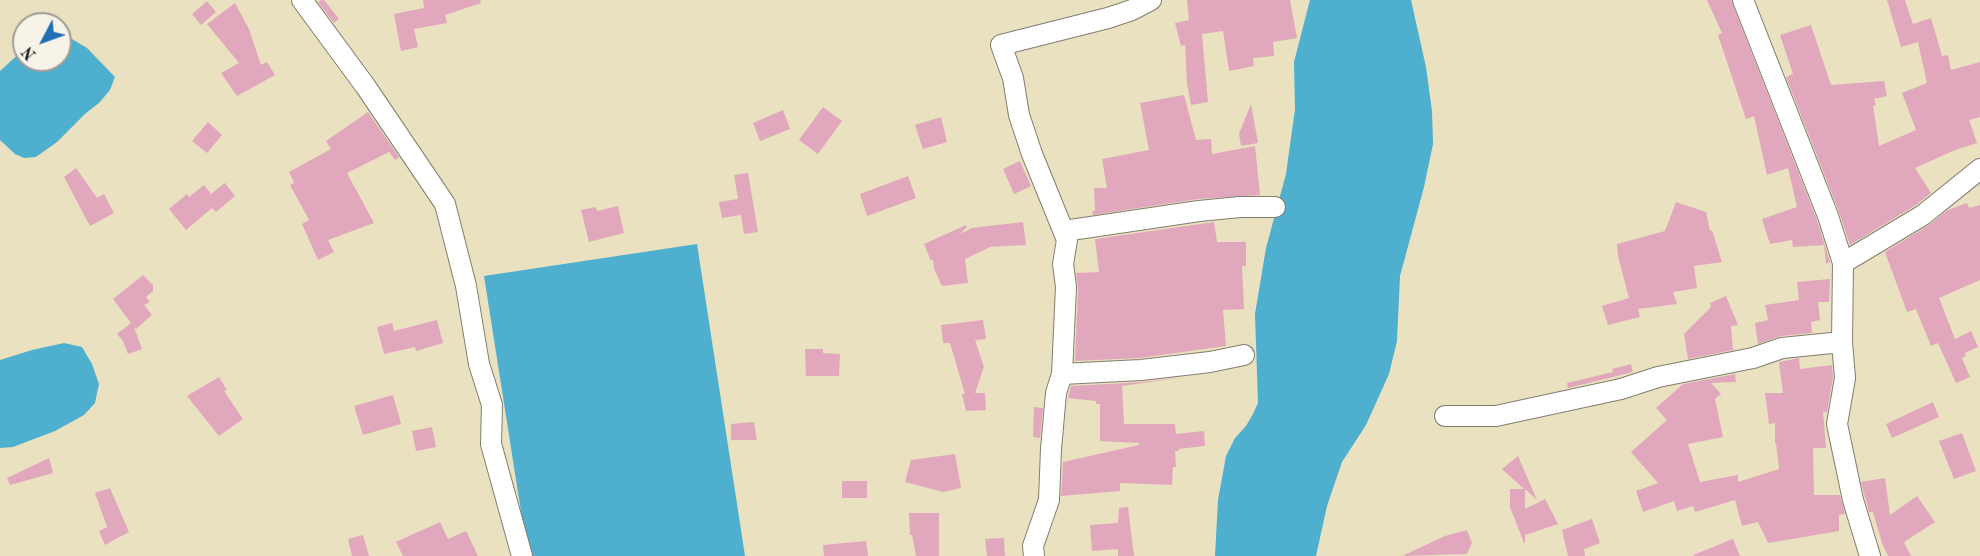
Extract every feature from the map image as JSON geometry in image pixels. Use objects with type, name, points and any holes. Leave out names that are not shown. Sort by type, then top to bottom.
[{"type":"street","points":[[302,0],[366,87],[446,204],[466,285],[479,364],[492,405],[490,444],[522,556]]},
{"type":"street","points":[[1034,556],[1033,546],[1049,500],[1055,404],[1062,374],[1066,287],[1063,264],[1067,240],[1032,154],[1019,115],[1013,78],[1000,45],[1108,18],[1132,10],[1151,0]]},
{"type":"street","points":[[1743,0],[1828,216],[1843,263],[1842,342],[1845,378],[1837,424],[1853,500],[1870,556]]},
{"type":"street","points":[[1843,263],[1923,215],[1980,169]]},
{"type":"street","points":[[1064,231],[1240,207],[1275,207]]},
{"type":"street","points":[[1445,416],[1496,416],[1621,389],[1658,377],[1753,358],[1782,348],[1842,342]]},
{"type":"street","points":[[1062,374],[1141,370],[1210,362],[1244,355]]},
{"type":"water","points":[[1310,0],[1411,0],[1426,67],[1432,111],[1433,144],[1400,276],[1397,341],[1389,374],[1366,425],[1342,462],[1327,506],[1316,556],[1215,556],[1218,500],[1226,456],[1258,403],[1255,314],[1266,248],[1286,174],[1295,109],[1294,62]]},
{"type":"water","points":[[72,39],[87,48],[115,77],[110,90],[99,103],[57,142],[36,157],[24,158],[15,154],[0,140],[0,71],[12,60],[12,72],[72,72]]},
{"type":"water","points":[[697,244],[745,556],[528,556],[484,276]]},
{"type":"water","points":[[64,343],[82,347],[92,364],[99,384],[95,403],[84,415],[55,431],[13,447],[0,448],[0,360]]},
{"type":"building","points":[[324,0],[339,19],[334,23],[318,2]]},
{"type":"building","points":[[423,0],[480,0],[481,3],[445,15],[447,23],[414,29],[418,47],[401,51],[394,14],[424,8]]},
{"type":"building","points":[[1187,0],[1290,0],[1297,38],[1273,42],[1274,56],[1253,58],[1254,66],[1229,71],[1223,31],[1202,34],[1208,102],[1191,105],[1187,84],[1185,45],[1181,46],[1175,23],[1189,20]]},
{"type":"building","points":[[1707,0],[1731,0],[1817,220],[1830,262],[1826,264],[1824,245],[1793,247],[1792,240],[1770,244],[1762,219],[1797,207],[1788,168],[1767,175],[1754,116],[1746,119],[1718,35],[1722,33]]},
{"type":"building","points":[[1887,0],[1905,0],[1913,24],[1931,18],[1942,56],[1948,55],[1951,70],[1980,62],[1980,117],[1969,120],[1977,143],[1915,168],[1931,193],[1916,205],[1850,245],[1786,77],[1793,74],[1780,35],[1811,25],[1831,85],[1884,81],[1887,96],[1874,99],[1876,105],[1873,106],[1879,146],[1916,130],[1902,93],[1927,83],[1918,42],[1901,47]]},
{"type":"building","points":[[207,1],[216,12],[201,25],[192,14]]},
{"type":"building","points":[[235,3],[249,29],[261,65],[267,62],[275,75],[237,96],[221,73],[239,63],[207,24]]},
{"type":"building","points":[[1184,95],[1196,140],[1211,139],[1212,154],[1255,146],[1260,195],[1198,199],[1093,215],[1092,211],[1095,211],[1094,188],[1107,188],[1102,159],[1149,150],[1140,103]]},
{"type":"building","points":[[1251,104],[1258,143],[1241,146],[1239,134]]},
{"type":"building","points":[[823,107],[842,121],[818,154],[799,140]]},
{"type":"building","points":[[783,110],[790,129],[760,141],[753,123]]},
{"type":"building","points":[[368,112],[399,157],[395,160],[389,152],[347,173],[374,223],[328,240],[334,252],[318,260],[302,224],[309,220],[290,185],[294,183],[289,172],[331,149],[326,141]]},
{"type":"building","points":[[941,117],[947,142],[923,149],[915,125]]},
{"type":"building","points":[[208,122],[222,135],[207,153],[192,141]]},
{"type":"building","points":[[1020,161],[1031,186],[1014,194],[1003,169]]},
{"type":"building","points":[[76,168],[97,198],[104,194],[114,213],[90,226],[64,177]]},
{"type":"building","points":[[748,173],[758,232],[744,234],[741,215],[722,218],[719,202],[738,199],[734,175]]},
{"type":"building","points":[[908,176],[916,198],[867,216],[860,194]]},
{"type":"building","points":[[225,183],[235,196],[216,212],[212,208],[186,230],[169,209],[187,194],[189,197],[204,185],[211,194]]},
{"type":"building","points":[[1676,202],[1706,212],[1710,231],[1712,230],[1722,262],[1694,266],[1697,288],[1673,292],[1677,304],[1638,309],[1640,317],[1608,325],[1602,306],[1629,298],[1617,244],[1665,231]]},
{"type":"building","points":[[1967,203],[1969,208],[1980,205],[1980,280],[1939,298],[1955,339],[1971,331],[1978,347],[1965,353],[1966,356],[1962,358],[1970,377],[1956,383],[1938,343],[1931,346],[1916,309],[1907,312],[1885,252],[1929,225],[1948,210]]},
{"type":"building","points":[[618,206],[624,233],[589,242],[581,210],[596,207],[597,211]]},
{"type":"building","points":[[1023,222],[1026,245],[990,247],[965,259],[968,283],[942,286],[934,269],[933,259],[931,261],[924,244],[966,225],[967,227],[960,234],[972,228]]},
{"type":"building","points":[[1214,222],[1217,242],[1246,242],[1246,266],[1242,266],[1244,309],[1223,310],[1226,346],[1140,358],[1075,361],[1078,288],[1076,273],[1099,272],[1095,239]]},
{"type":"building","points":[[143,275],[153,285],[153,291],[146,297],[150,302],[144,305],[152,315],[136,329],[134,327],[142,349],[128,354],[123,341],[117,334],[131,323],[113,299]]},
{"type":"building","points":[[1830,279],[1829,302],[1818,302],[1820,320],[1811,322],[1812,333],[1781,336],[1758,344],[1755,323],[1768,320],[1765,305],[1799,300],[1797,282]]},
{"type":"building","points":[[1726,296],[1738,325],[1731,326],[1733,350],[1688,359],[1684,334],[1711,307],[1710,303]]},
{"type":"building","points":[[437,320],[443,343],[416,351],[415,347],[384,354],[377,327],[392,323],[394,331]]},
{"type":"building","points":[[983,320],[986,339],[975,340],[984,367],[975,393],[985,393],[986,410],[966,411],[962,394],[965,394],[950,343],[943,343],[941,325]]},
{"type":"building","points":[[805,349],[823,349],[823,353],[840,354],[839,376],[806,376]]},
{"type":"building","points":[[1799,358],[1800,369],[1832,365],[1833,377],[1827,412],[1823,412],[1826,448],[1813,448],[1814,495],[1840,495],[1845,514],[1839,515],[1839,531],[1768,543],[1758,522],[1742,526],[1735,500],[1695,512],[1693,506],[1677,511],[1674,501],[1643,512],[1636,491],[1658,483],[1631,452],[1667,420],[1656,408],[1683,384],[1735,374],[1736,382],[1711,383],[1721,394],[1715,399],[1723,437],[1688,444],[1700,482],[1738,475],[1738,482],[1779,469],[1775,423],[1769,424],[1765,393],[1783,393],[1779,362]]},
{"type":"building","points":[[1631,364],[1633,372],[1568,388],[1567,383],[1613,372],[1612,369]]},
{"type":"building","points":[[219,377],[227,390],[224,391],[243,419],[219,436],[187,396]]},
{"type":"building","points":[[1185,377],[1122,386],[1124,424],[1175,424],[1176,434],[1204,431],[1205,446],[1175,451],[1176,467],[1173,467],[1172,485],[1120,483],[1120,491],[1061,496],[1063,462],[1139,445],[1139,443],[1100,441],[1100,404],[1096,404],[1096,401],[1068,398],[1071,386]]},
{"type":"building","points":[[393,395],[401,424],[363,435],[354,406]]},
{"type":"building","points":[[1933,402],[1939,417],[1892,438],[1886,424]]},
{"type":"building","points":[[1034,407],[1043,408],[1040,438],[1033,437]]},
{"type":"building","points":[[754,422],[757,440],[731,440],[731,424]]},
{"type":"building","points":[[432,427],[436,447],[416,451],[412,431]]},
{"type":"building","points":[[1962,433],[1976,471],[1954,479],[1939,441]]},
{"type":"building","points":[[955,454],[961,488],[943,492],[905,482],[911,460]]},
{"type":"building","points":[[1518,456],[1537,500],[1525,489],[1525,509],[1545,499],[1558,524],[1525,535],[1525,543],[1510,507],[1510,489],[1524,489],[1502,469]]},
{"type":"building","points":[[49,458],[53,473],[10,485],[7,478]]},
{"type":"building","points":[[1885,478],[1890,515],[1917,496],[1935,522],[1904,542],[1911,556],[1888,556],[1873,512],[1869,512],[1861,482]]},
{"type":"building","points":[[842,481],[867,481],[867,498],[842,498]]},
{"type":"building","points":[[110,488],[129,532],[105,545],[99,531],[107,527],[95,493]]},
{"type":"building","points":[[1128,507],[1134,556],[1118,556],[1118,549],[1092,551],[1090,525],[1118,523],[1119,508]]},
{"type":"building","points":[[909,513],[939,513],[939,556],[916,556],[912,535],[910,535]]},
{"type":"building","points":[[1592,519],[1600,543],[1584,549],[1585,556],[1568,556],[1562,530]]},
{"type":"building","points":[[440,522],[448,539],[466,531],[478,556],[403,556],[396,542]]},
{"type":"building","points":[[1467,530],[1472,543],[1467,554],[1402,556],[1445,536]]},
{"type":"building","points":[[363,535],[369,556],[352,556],[348,539]]},
{"type":"building","points":[[1004,538],[1005,556],[987,556],[985,539]]},
{"type":"building","points":[[1733,539],[1740,556],[1693,556],[1693,555]]},
{"type":"building","points":[[866,541],[868,556],[824,556],[823,545]]}]
